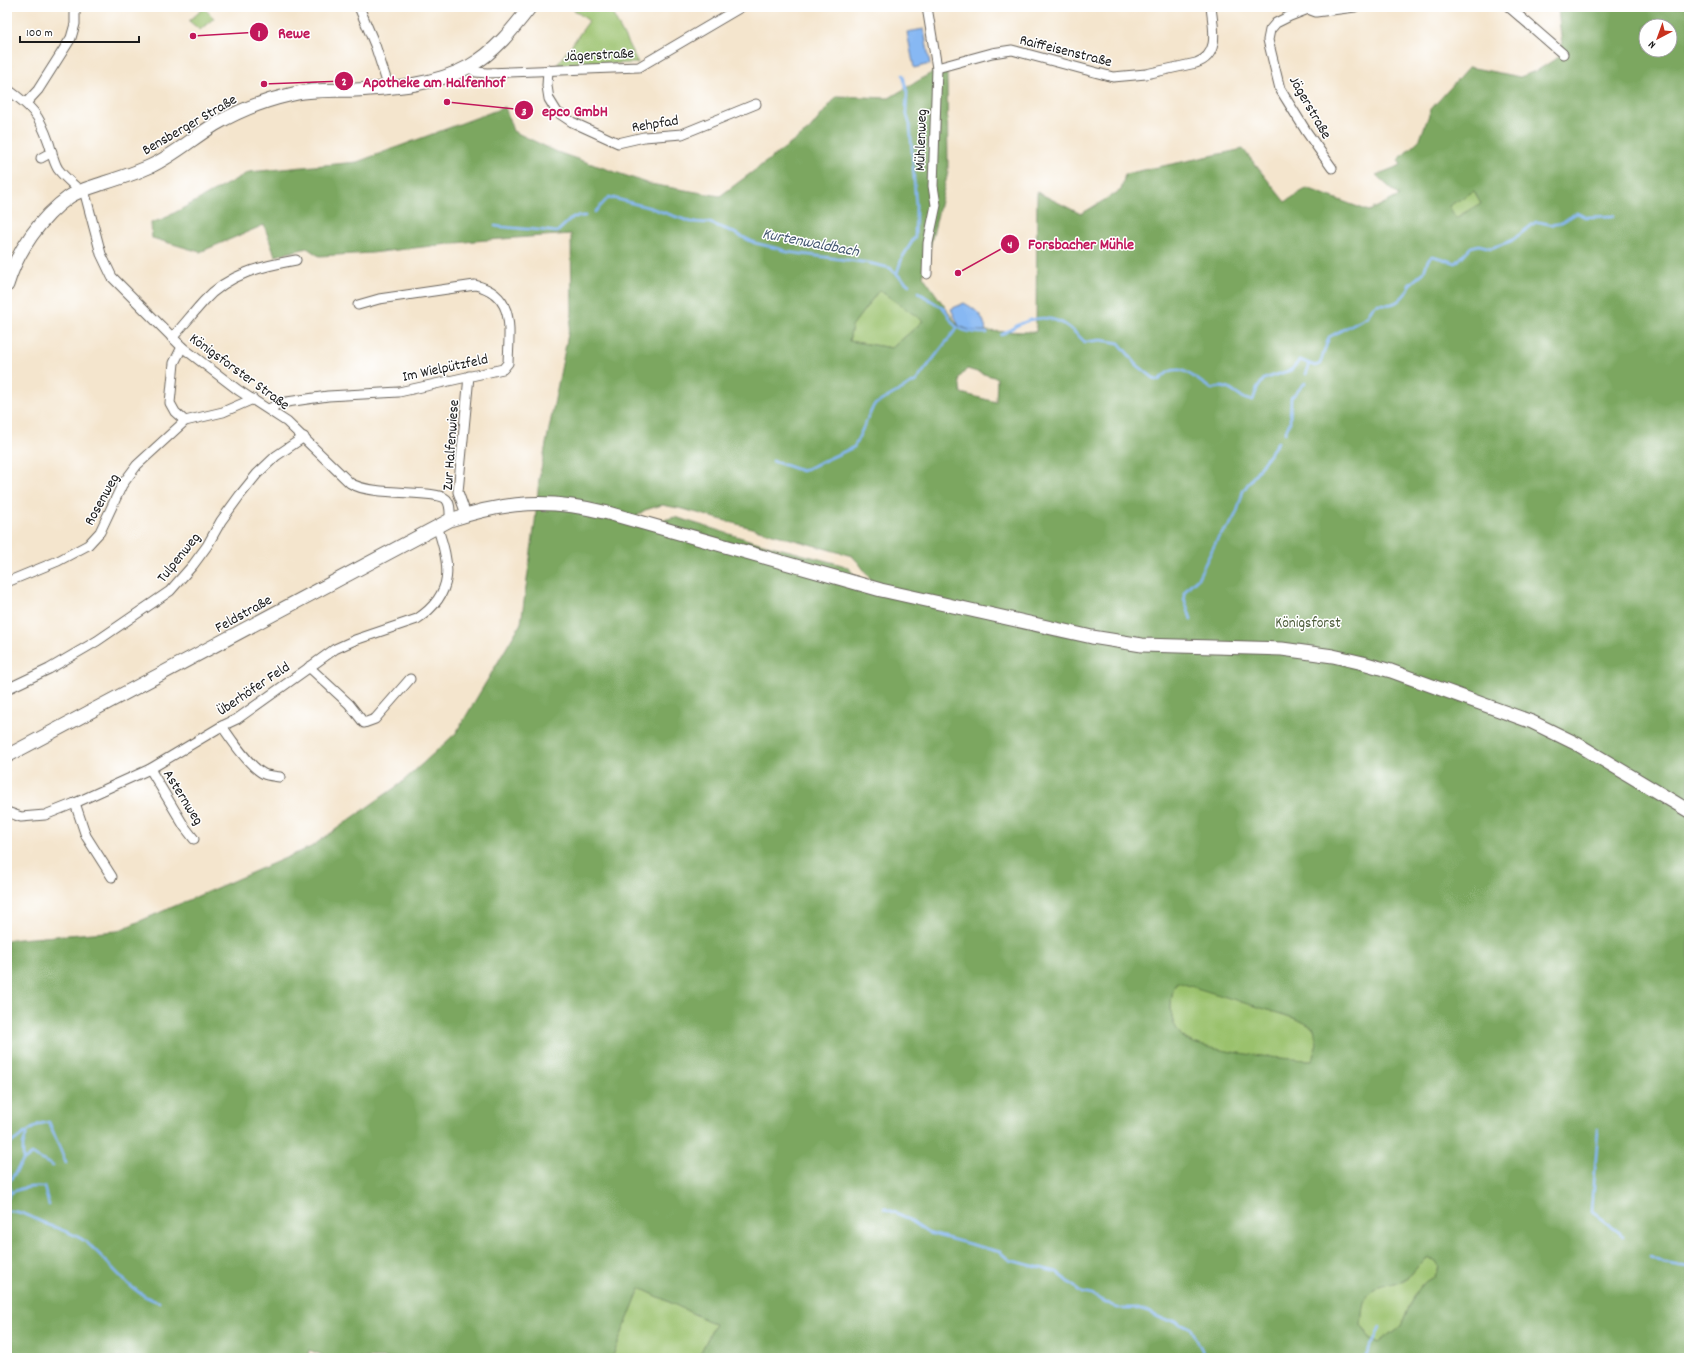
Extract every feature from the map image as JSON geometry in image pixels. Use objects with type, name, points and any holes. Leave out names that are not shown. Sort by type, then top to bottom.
[{"type":"main road","name":"Bensberger Straße","points":[[7,285],[19,255],[36,230],[58,206],[70,196],[82,190],[127,176],[152,165],[228,118],[269,100],[308,91],[389,88],[437,79],[469,67],[496,47],[530,7]]},
{"type":"main road","name":"Feldstraße","points":[[7,756],[188,661],[437,526],[466,514],[497,506],[550,503],[591,508],[887,592],[1107,640],[1142,645],[1282,649],[1327,655],[1363,663],[1391,671],[1532,722],[1577,744],[1689,811]]},
{"type":"street","points":[[26,103],[38,90],[71,38],[75,24],[75,7]]},
{"type":"street","points":[[359,7],[375,45],[389,88]]},
{"type":"street","name":"Jägerstraße","points":[[469,67],[476,72],[639,67],[741,7]]},
{"type":"street","name":"Mühlenweg","points":[[927,7],[937,68],[933,180],[936,205],[928,243],[927,274]]},
{"type":"street","name":"Raiffeisenstraße","points":[[937,68],[992,53],[1012,50],[1113,77],[1146,74],[1196,63],[1203,61],[1210,54],[1213,48],[1214,41],[1211,7]]},
{"type":"street","name":"Jägerstraße","points":[[1332,168],[1306,131],[1280,89],[1268,40],[1270,30],[1276,23],[1307,8],[1316,12],[1355,7]]},
{"type":"street","points":[[1509,7],[1563,54]]},
{"type":"street","name":"Rehpfad","points":[[548,70],[549,99],[557,112],[572,122],[618,143],[644,137],[682,134],[756,104]]},
{"type":"street","points":[[7,90],[33,109],[42,124],[58,169],[82,190]]},
{"type":"street","points":[[41,158],[52,152]]},
{"type":"street","name":"Königsforster Straße","points":[[82,190],[101,254],[112,277],[182,348],[238,390],[287,422],[304,437],[344,478],[358,487],[373,491],[444,498]]},
{"type":"street","points":[[172,338],[205,300],[223,284],[243,274],[267,266],[296,260]]},
{"type":"street","name":"Im Wielpützfeld","points":[[269,409],[280,402],[352,394],[399,392],[503,369],[508,362],[508,314],[502,302],[492,292],[475,285],[379,299],[358,305]]},
{"type":"street","points":[[182,348],[174,363],[170,403],[175,412],[185,421]]},
{"type":"street","name":"Zur Halfenwiese","points":[[466,514],[458,492],[469,376]]},
{"type":"street","name":"Rosenweg","points":[[7,582],[58,561],[88,545],[100,532],[122,485],[137,465],[185,421],[223,412],[253,399]]},
{"type":"street","name":"Tulpenweg","points":[[7,689],[49,669],[97,641],[170,591],[194,565],[208,546],[226,515],[257,474],[276,456],[304,437]]},
{"type":"street","points":[[444,498],[454,496],[458,492]]},
{"type":"street","points":[[444,498],[448,502],[450,509],[450,520]]},
{"type":"street","name":"Überhöfer Feld","points":[[7,812],[21,817],[45,815],[150,769],[186,749],[222,726],[237,719],[335,649],[355,640],[418,619],[433,607],[443,592],[446,582],[448,572],[445,550],[437,526]]},
{"type":"street","points":[[309,667],[349,704],[364,723],[375,719],[410,678]]},
{"type":"street","points":[[222,726],[235,745],[252,764],[264,774],[280,777]]},
{"type":"street","name":"Asternweg","points":[[150,769],[184,826],[194,839]]},
{"type":"street","points":[[74,803],[86,836],[112,877]]},
{"type":"green space","points":[[570,7],[609,7],[638,63],[557,65],[589,21]]},
{"type":"green space","name":"Königsforst","points":[[1561,7],[1689,7],[1689,1358],[698,1358],[715,1324],[640,1288],[612,1358],[323,1358],[322,1355],[309,1350],[308,1358],[7,1358],[7,940],[117,931],[311,847],[400,784],[456,733],[521,623],[535,522],[539,479],[572,314],[571,234],[474,241],[372,253],[319,256],[307,248],[275,256],[264,225],[200,252],[152,238],[151,223],[165,218],[249,172],[357,162],[505,107],[513,131],[557,152],[650,184],[720,196],[809,130],[837,96],[889,98],[933,72],[947,73],[948,172],[923,276],[959,327],[972,331],[1036,332],[1037,192],[1081,214],[1121,190],[1125,174],[1243,149],[1285,202],[1307,188],[1369,211],[1399,196],[1376,175],[1401,165],[1398,160],[1420,139],[1431,109],[1469,67],[1520,77],[1538,70],[1563,54],[1558,10]],"holes":[[[1474,191],[1481,203],[1456,218],[1449,206]],[[879,290],[923,321],[892,348],[849,341],[852,326]],[[967,369],[997,378],[996,402],[961,393],[959,378]],[[662,505],[683,509],[852,556],[874,584],[856,578],[849,568],[842,565],[752,541],[675,517],[656,522],[636,516],[645,510]],[[1177,982],[1297,1019],[1314,1028],[1317,1044],[1312,1060],[1225,1051],[1193,1043],[1184,1038],[1176,1028],[1171,1012],[1172,994]],[[1428,1258],[1435,1261],[1439,1268],[1433,1277],[1425,1282],[1413,1296],[1401,1326],[1379,1343],[1369,1338],[1361,1325],[1363,1306],[1367,1296],[1375,1288],[1407,1278],[1421,1262]]]},
{"type":"green space","points":[[204,8],[214,18],[200,30],[189,21]]},
{"type":"green space","points":[[1474,190],[1481,203],[1455,218],[1448,206]]},
{"type":"green space","points":[[880,289],[923,321],[892,348],[849,341],[852,326]]},
{"type":"green space","points":[[1178,981],[1297,1019],[1314,1028],[1317,1044],[1312,1060],[1284,1059],[1227,1051],[1196,1044],[1186,1039],[1179,1033],[1173,1021],[1171,1012],[1172,994]]},
{"type":"green space","points":[[1428,1257],[1435,1261],[1439,1268],[1433,1277],[1425,1282],[1413,1296],[1401,1326],[1379,1343],[1369,1338],[1361,1325],[1363,1306],[1367,1296],[1375,1288],[1404,1280],[1411,1275],[1421,1262]]},
{"type":"green space","points":[[640,1288],[715,1324],[698,1358],[612,1358]]},
{"type":"water","points":[[924,29],[930,64],[914,68],[907,32]]},
{"type":"water","points":[[964,303],[973,308],[982,317],[986,331],[972,331],[959,326],[951,309]]},
{"type":"waterway","points":[[897,273],[902,258],[915,237],[916,206],[910,125],[906,112],[907,92],[903,75]]},
{"type":"waterway","name":"Kurtenwaldbach","points":[[595,212],[609,197],[651,208],[691,222],[710,223],[755,243],[787,252],[869,263],[890,268],[909,285]]},
{"type":"waterway","name":"Kurtenwaldbach","points":[[1001,335],[1015,326],[1029,320],[1044,318],[1052,319],[1067,326],[1085,342],[1101,340],[1119,343],[1137,365],[1156,380],[1159,380],[1173,370],[1180,370],[1186,372],[1212,389],[1224,387],[1242,398],[1253,400],[1257,389],[1264,379],[1291,370],[1300,360],[1315,366],[1320,364],[1329,337],[1368,316],[1374,306],[1378,304],[1393,304],[1398,301],[1409,289],[1409,285],[1424,272],[1428,260],[1433,256],[1456,263],[1471,247],[1479,245],[1491,248],[1511,241],[1536,222],[1551,224],[1559,223],[1577,213],[1585,217],[1614,216]]},
{"type":"waterway","name":"Kurtenwaldbach","points":[[495,226],[557,232],[573,217],[585,216]]},
{"type":"waterway","name":"Kurtenwaldbach","points":[[918,292],[944,309],[952,322],[958,328],[973,332],[987,333]]},
{"type":"waterway","points":[[773,461],[802,471],[854,447],[874,405],[916,381],[957,328]]},
{"type":"waterway","points":[[1306,374],[1310,364]]},
{"type":"waterway","points":[[1285,433],[1290,422],[1291,398],[1305,383]]},
{"type":"waterway","points":[[1191,619],[1184,598],[1184,593],[1198,578],[1218,538],[1230,525],[1237,512],[1243,491],[1278,442]]},
{"type":"waterway","points":[[7,1200],[10,1193],[9,1182],[23,1161],[23,1145],[27,1132],[39,1124],[49,1122],[66,1163]]},
{"type":"waterway","points":[[1598,1129],[1592,1212],[1624,1236]]},
{"type":"waterway","points":[[7,1146],[26,1132]]},
{"type":"waterway","points":[[23,1161],[32,1154],[53,1166]]},
{"type":"waterway","points":[[9,1194],[26,1188],[44,1187],[49,1205]]},
{"type":"waterway","points":[[884,1208],[903,1216],[928,1233],[1000,1252],[1009,1260],[1057,1272],[1082,1293],[1092,1295],[1117,1308],[1134,1308],[1148,1312],[1165,1320],[1176,1321],[1191,1328],[1206,1358]]},
{"type":"waterway","points":[[7,1211],[22,1213],[82,1239],[95,1250],[129,1285],[148,1298],[159,1302]]},
{"type":"waterway","points":[[1650,1257],[1663,1263],[1689,1267]]},
{"type":"waterway","points":[[1365,1358],[1380,1328]]},
{"type":"place","name":"Rewe","points":[[193,36]]},
{"type":"place","name":"Apotheke am Halfenhof","points":[[264,84]]},
{"type":"place","name":"epco GmbH","points":[[447,102]]},
{"type":"place","name":"Forsbacher Mühle","points":[[958,273]]}]
